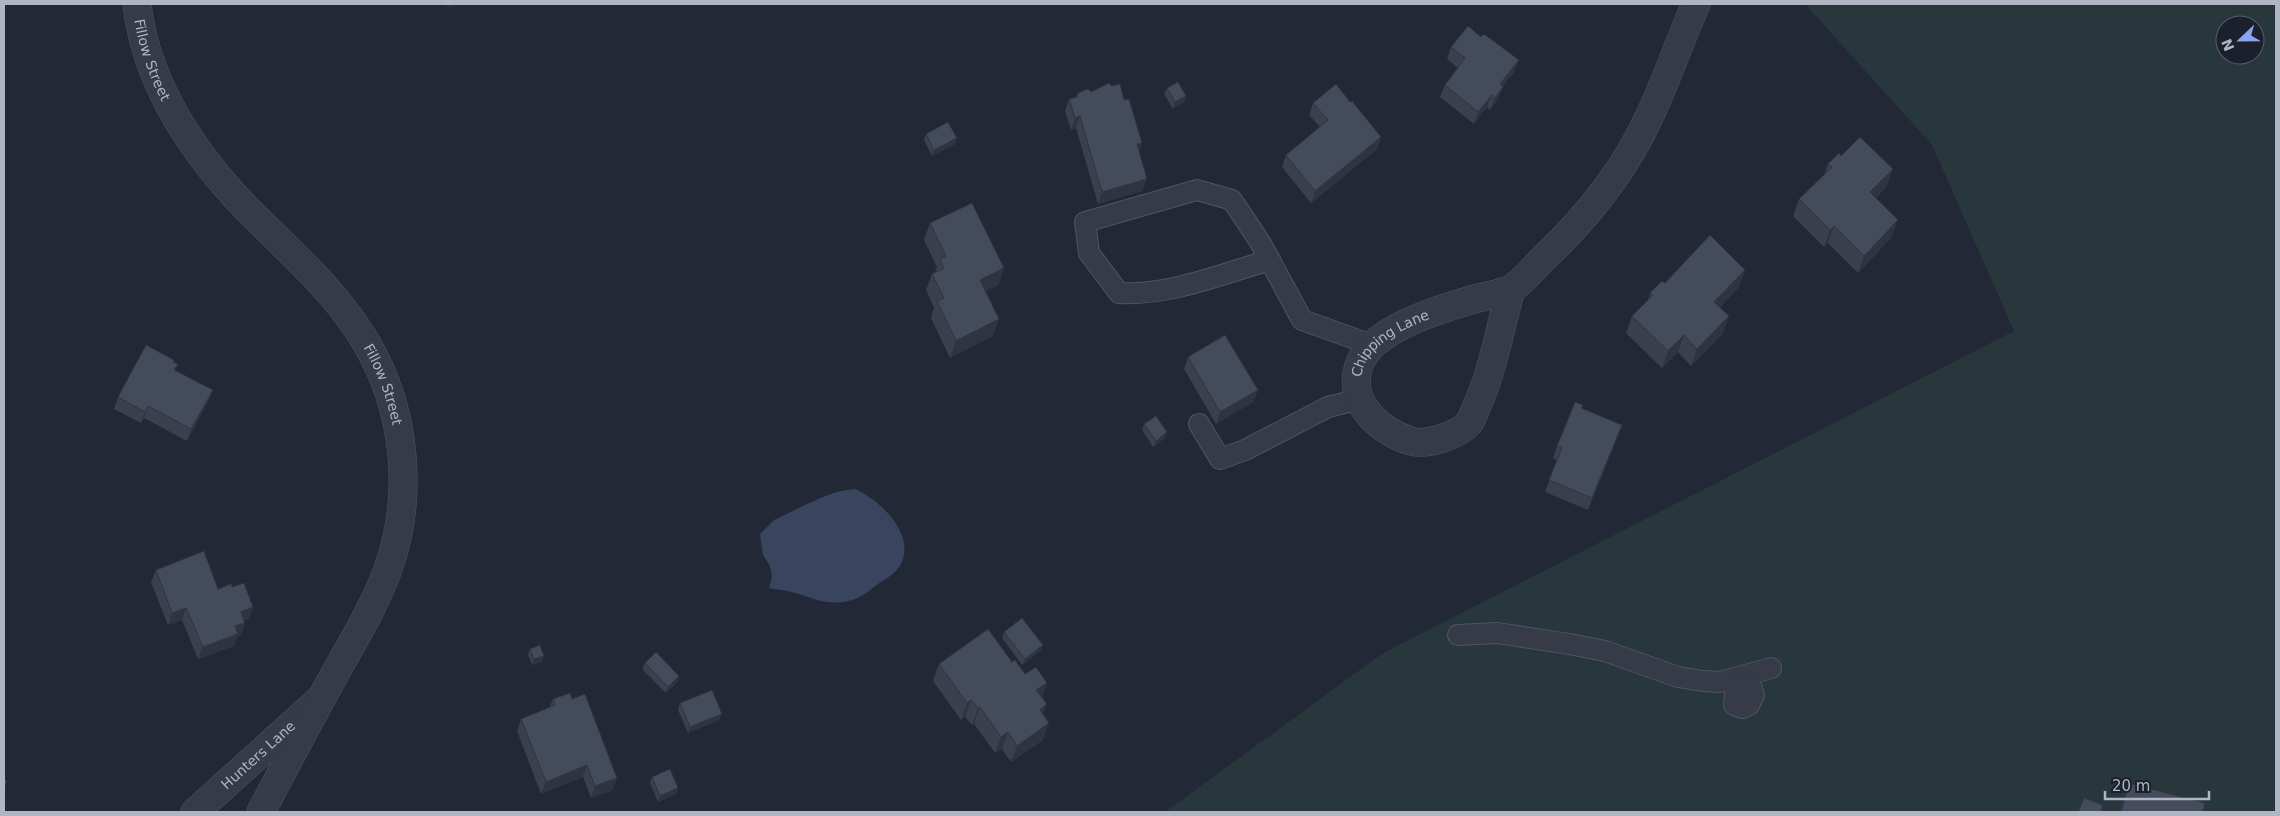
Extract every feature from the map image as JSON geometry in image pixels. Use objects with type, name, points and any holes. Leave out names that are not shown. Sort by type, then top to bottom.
[{"type":"street","name":"Fillow Street","points":[[137,4],[147,52],[164,96],[185,134],[234,195],[327,290],[367,343],[388,389],[396,414],[403,458],[400,527],[388,569],[372,605],[261,812]]},
{"type":"street","name":"Chipping Lane","points":[[1511,289],[1484,392],[1469,424],[1437,441],[1415,442],[1396,436],[1373,420],[1360,398],[1357,383],[1359,364],[1372,345],[1393,330],[1421,318],[1471,300],[1511,289],[1570,233],[1629,156],[1650,115],[1696,4]]},
{"type":"street","name":"Hunters Lane","points":[[195,812],[322,698]]},
{"type":"lane","points":[[1270,260],[1175,287],[1140,294],[1119,293],[1089,253],[1085,222],[1197,190],[1232,200],[1260,242],[1270,260],[1302,320],[1372,345]]},
{"type":"lane","points":[[1199,424],[1220,459],[1245,450],[1328,407],[1360,398]]},
{"type":"lane","points":[[1458,635],[1497,633],[1569,644],[1605,651],[1678,677],[1703,681],[1749,680],[1771,668]]},
{"type":"shaded area","points":[[1805,4],[2276,4],[2276,812],[1165,812],[1383,653],[2014,331],[1932,145]]},
{"type":"water","points":[[855,489],[875,501],[893,519],[900,530],[904,541],[904,553],[901,564],[896,570],[863,595],[843,602],[821,601],[789,591],[769,588],[772,577],[770,566],[763,555],[760,534],[774,520],[825,496]]},
{"type":"building","points":[[1468,26],[1481,37],[1484,34],[1519,60],[1500,84],[1503,87],[1495,98],[1492,95],[1478,112],[1445,85],[1465,58],[1451,47]]},
{"type":"building","points":[[1178,82],[1186,96],[1175,102],[1167,88]]},
{"type":"building","points":[[1109,83],[1112,86],[1120,84],[1124,100],[1129,99],[1142,143],[1137,144],[1147,179],[1102,192],[1080,116],[1075,118],[1069,99],[1077,97],[1078,93],[1088,89],[1091,92]]},
{"type":"building","points":[[1336,84],[1381,137],[1315,191],[1286,155],[1328,120],[1313,103]]},
{"type":"building","points":[[948,122],[957,138],[934,150],[926,134]]},
{"type":"building","points":[[1860,137],[1893,169],[1870,192],[1898,220],[1864,256],[1834,226],[1830,230],[1799,199],[1832,167],[1828,164],[1839,153],[1841,156]]},
{"type":"building","points":[[972,203],[1004,268],[980,280],[999,319],[956,341],[937,301],[944,298],[932,274],[944,268],[940,259],[946,256],[930,223]]},
{"type":"building","points":[[1710,235],[1745,270],[1714,302],[1729,316],[1697,349],[1684,335],[1668,351],[1632,316],[1653,295],[1650,293],[1662,281],[1665,283]]},
{"type":"building","points":[[1225,335],[1258,390],[1220,412],[1188,357]]},
{"type":"building","points":[[146,345],[174,360],[173,362],[178,364],[174,370],[213,390],[191,429],[148,406],[145,412],[118,397]]},
{"type":"building","points":[[1575,402],[1583,405],[1581,408],[1622,425],[1592,498],[1549,480],[1562,448],[1557,446]]},
{"type":"building","points":[[1156,416],[1167,432],[1156,441],[1144,424]]},
{"type":"building","points":[[204,551],[218,589],[231,584],[232,587],[244,583],[253,607],[241,612],[245,623],[235,626],[238,634],[203,647],[186,608],[172,613],[156,570]]},
{"type":"building","points":[[1022,618],[1043,645],[1025,659],[1004,632]]},
{"type":"building","points":[[988,629],[1012,662],[1015,660],[1025,674],[1036,667],[1047,683],[1036,690],[1047,704],[1040,710],[1049,723],[1017,746],[1008,732],[1001,737],[980,707],[978,708],[971,700],[967,703],[939,664]]},
{"type":"building","points":[[540,645],[544,656],[534,659],[530,649]]},
{"type":"building","points":[[656,652],[679,676],[668,687],[645,663]]},
{"type":"building","points":[[712,690],[722,714],[690,727],[680,703]]},
{"type":"building","points":[[570,693],[572,699],[585,694],[617,778],[595,786],[587,765],[546,782],[521,719],[555,705],[553,699]]},
{"type":"building","points":[[670,769],[678,788],[660,796],[652,777]]},
{"type":"building","points":[[2129,783],[2205,803],[2203,812],[2121,812]]},
{"type":"building","points":[[2084,798],[2103,805],[2101,812],[2078,812]]}]
